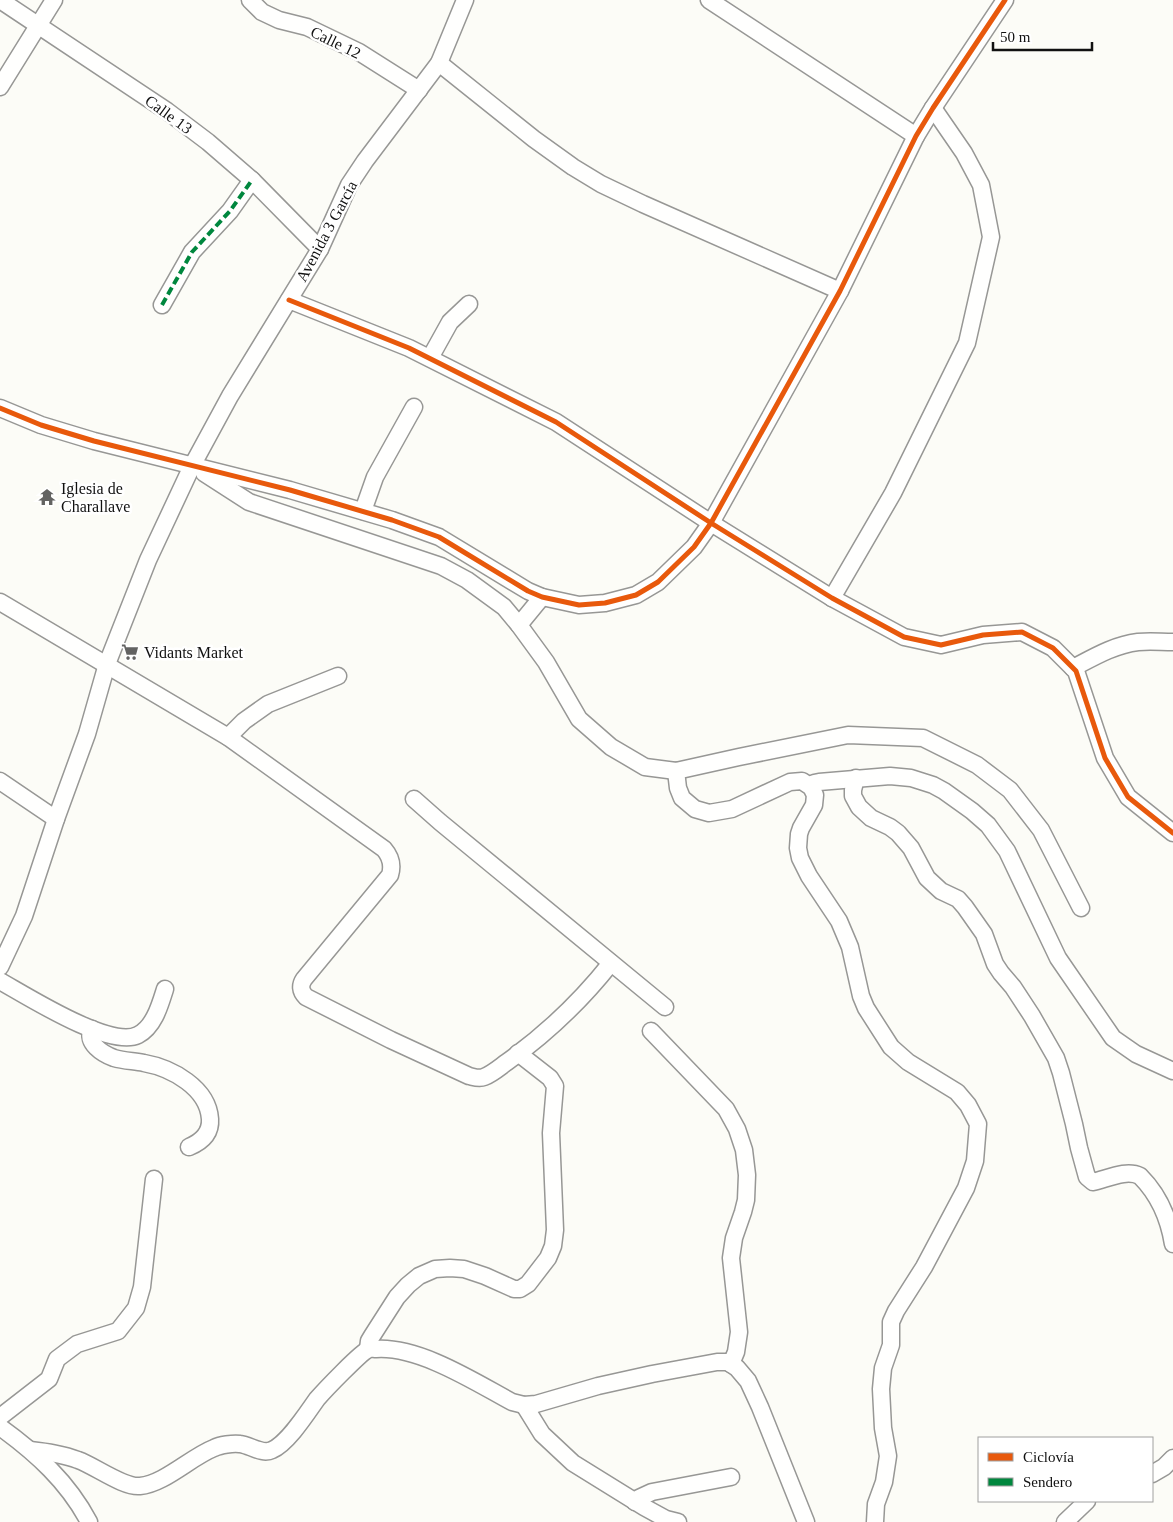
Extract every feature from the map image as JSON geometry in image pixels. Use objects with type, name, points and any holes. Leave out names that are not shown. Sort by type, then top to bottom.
[{"type":"street","name":"Calle 13","points":[[0,0],[167,111],[208,142],[252,180],[320,249]]},
{"type":"street","points":[[0,87],[54,0]]},
{"type":"street","name":"Calle 12","points":[[250,0],[262,12],[279,20],[307,27],[359,52],[419,90]]},
{"type":"street","name":"Avenida 3 García","points":[[0,966],[24,916],[87,734],[107,664],[148,560],[192,466],[230,396],[320,249],[349,185],[439,63],[465,0]]},
{"type":"street","points":[[709,0],[916,136]]},
{"type":"street","points":[[0,408],[41,425],[94,441],[290,490],[392,520],[439,537],[476,558],[514,584],[542,597],[579,605],[605,603],[636,595],[658,582],[694,547],[711,523],[840,291],[916,136],[1005,0]]},
{"type":"street","points":[[439,63],[534,139],[572,167],[600,184],[840,291]]},
{"type":"street","points":[[832,598],[893,492],[967,343],[991,237],[981,185],[964,153],[933,108]]},
{"type":"street","points":[[162,305],[192,252],[230,211],[252,180]]},
{"type":"street","points":[[289,300],[409,348],[556,422],[711,523],[832,598],[904,637],[941,646],[983,635],[1022,632],[1053,648],[1076,671],[1105,758],[1128,798],[1173,833]]},
{"type":"street","points":[[430,358],[450,322],[469,304]]},
{"type":"street","points":[[363,511],[375,477],[414,407]]},
{"type":"street","points":[[192,466],[248,502],[441,566],[467,580],[504,608],[519,625],[546,662],[579,719],[611,747],[645,767],[676,771],[739,756],[848,735],[923,738],[977,765],[1010,790],[1041,830],[1082,908]]},
{"type":"street","points":[[519,625],[542,597]]},
{"type":"street","points":[[0,602],[228,737],[384,849],[390,858],[391,869],[386,881],[304,979],[301,987],[306,997],[358,1024],[474,1078],[486,1076],[518,1054],[557,1023],[611,963]]},
{"type":"street","points":[[1073,668],[1125,644],[1147,641],[1173,642]]},
{"type":"street","points":[[228,737],[244,721],[268,704],[338,676]]},
{"type":"street","points":[[676,771],[678,788],[682,798],[695,809],[709,813],[732,809],[790,782],[802,781],[811,787],[814,800],[812,811],[804,821],[799,834],[798,848],[800,858],[806,872],[839,921],[850,947],[858,984],[866,1008],[884,1038],[895,1051],[917,1068],[957,1092],[968,1105],[978,1124],[975,1161],[966,1188],[924,1268],[891,1322],[891,1345],[882,1378],[882,1408],[888,1456],[876,1504],[875,1522]]},
{"type":"street","points":[[811,787],[819,782],[900,776],[921,780],[944,790],[972,810],[988,825],[1007,851],[1058,958],[1113,1038],[1136,1054],[1173,1071]]},
{"type":"street","points":[[856,778],[852,790],[858,807],[871,818],[898,833],[911,848],[921,869],[930,882],[941,891],[958,899],[966,907],[981,930],[1001,973],[1013,987],[1032,1016],[1056,1058],[1087,1177],[1093,1182],[1127,1173],[1140,1176],[1162,1209],[1169,1225],[1173,1244]]},
{"type":"street","points":[[0,781],[56,819]]},
{"type":"street","points":[[414,799],[665,1007]]},
{"type":"street","points":[[0,981],[92,1029],[114,1036],[129,1038],[138,1035],[147,1028],[158,1008],[165,989]]},
{"type":"street","points":[[92,1029],[91,1041],[105,1054],[116,1059],[146,1063],[162,1068],[175,1074],[195,1089],[209,1110],[210,1124],[206,1136],[199,1143],[189,1147]]},
{"type":"street","points":[[651,1031],[726,1109],[737,1128],[744,1150],[747,1175],[746,1200],[734,1238],[731,1258],[739,1332],[736,1352],[731,1364]]},
{"type":"street","points":[[30,1450],[63,1455],[78,1460],[123,1482],[139,1487],[155,1482],[214,1448],[238,1443],[262,1451],[270,1451],[279,1446],[325,1390],[368,1349],[369,1341],[397,1297],[419,1276],[435,1269],[464,1269],[514,1288],[520,1289],[528,1284],[548,1258],[553,1246],[555,1230],[551,1152],[555,1086],[550,1078],[518,1054]]},
{"type":"street","points":[[0,1417],[49,1379],[57,1359],[77,1344],[118,1331],[136,1308],[142,1287],[154,1179]]},
{"type":"street","points":[[368,1349],[389,1348],[409,1352],[446,1368],[512,1402],[524,1405],[652,1374],[717,1362],[728,1362],[737,1368],[748,1381],[806,1522]]},
{"type":"street","points":[[524,1405],[542,1434],[573,1463],[635,1502],[666,1519],[678,1522]]},
{"type":"street","points":[[0,1427],[30,1450],[64,1484],[89,1522]]},
{"type":"street","points":[[1153,1473],[1164,1467],[1173,1458]]},
{"type":"street","points":[[635,1502],[652,1492],[731,1477]]},
{"type":"street","points":[[1065,1522],[1086,1502]]},
{"type":"marked path","points":[[162,305],[192,252],[230,211],[252,180]]},
{"type":"cycle path","points":[[0,408],[41,425],[94,441],[290,490],[392,520],[439,537],[528,591],[542,597],[579,605],[605,603],[636,595],[658,582],[694,547],[711,523],[840,291],[916,136],[1005,0]]},
{"type":"cycle path","points":[[289,300],[409,348],[556,422],[711,523],[832,598],[904,637],[941,645],[983,635],[1022,632],[1053,648],[1076,671],[1105,758],[1128,797],[1173,833]]},
{"type":"place","name":"Iglesia de Charallave","points":[[47,497]]},
{"type":"place","name":"Vidants Market","points":[[130,652]]}]
